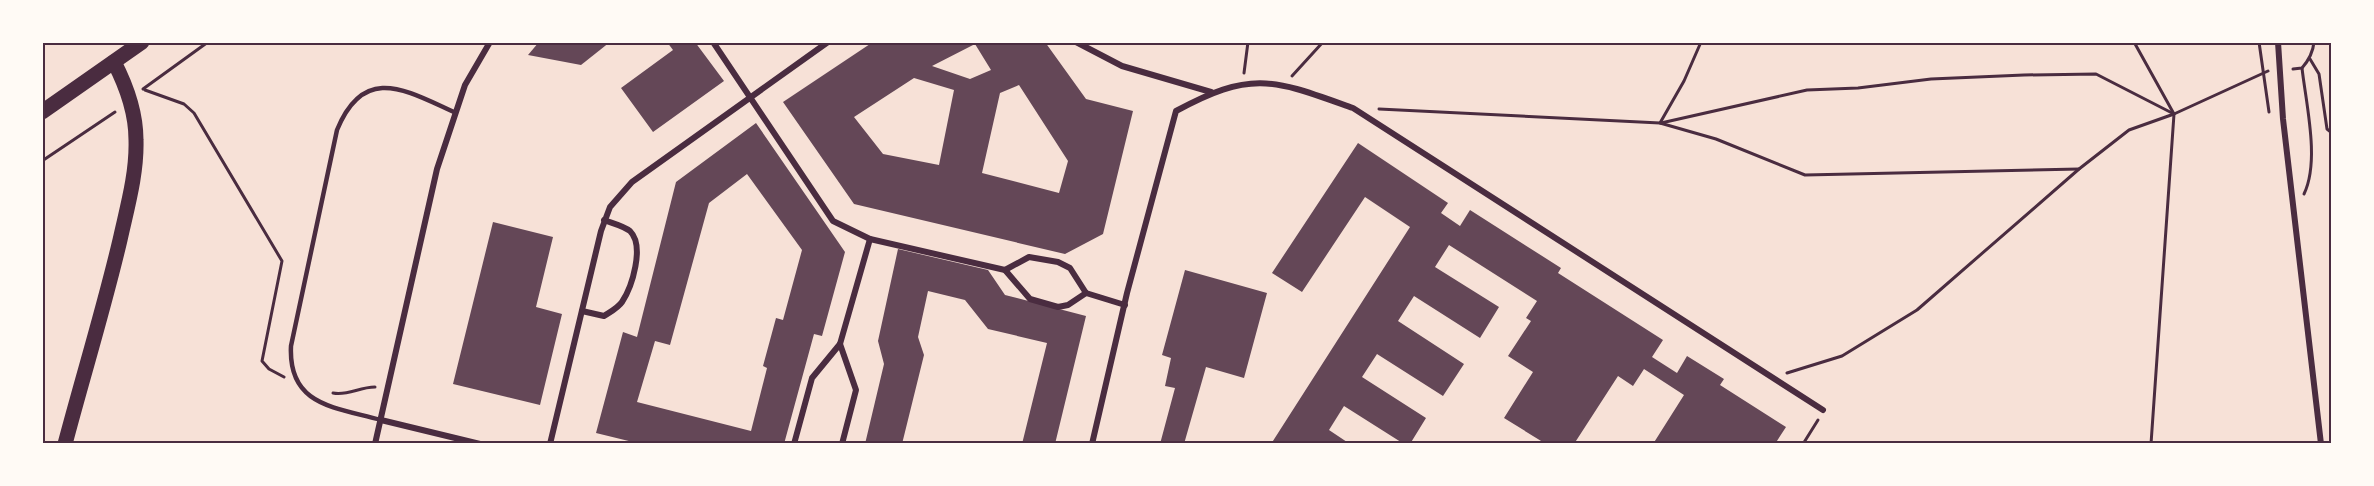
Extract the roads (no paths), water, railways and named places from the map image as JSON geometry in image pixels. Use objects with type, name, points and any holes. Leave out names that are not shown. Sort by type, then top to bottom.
[{"type":"main road","points":[[42,112],[142,42]]},
{"type":"main road","points":[[65,444],[113,269],[130,197],[136,139],[127,86],[114,62]]},
{"type":"street","points":[[375,444],[436,169],[454,112],[470,75],[490,42]]},
{"type":"street","points":[[713,42],[834,221],[870,239],[1005,270],[1029,299],[1058,307],[1068,305],[1086,292]]},
{"type":"street","points":[[550,444],[604,220],[610,207],[633,182],[828,42]]},
{"type":"street","points":[[1076,42],[1122,66],[1211,92]]},
{"type":"street","points":[[2278,42],[2283,119],[2321,444]]},
{"type":"street","points":[[1092,444],[1125,305],[1176,111],[1211,92],[1241,83],[1285,84],[1353,108],[1823,410]]},
{"type":"street","points":[[582,311],[604,316],[621,304],[630,288],[637,252],[635,238],[629,230],[604,220]]},
{"type":"street","points":[[794,444],[812,378],[840,344],[870,239]]},
{"type":"street","points":[[1005,270],[1029,257],[1058,262],[1070,267],[1086,292],[1125,305]]},
{"type":"street","points":[[840,344],[856,390],[842,444]]},
{"type":"street","points":[[381,420],[480,444]]},
{"type":"street","points":[[444,444],[446,435]]},
{"type":"lane","points":[[381,420],[320,403],[299,385],[292,372],[291,346],[337,130],[344,113],[364,93],[382,86],[402,89],[454,112]]}]
